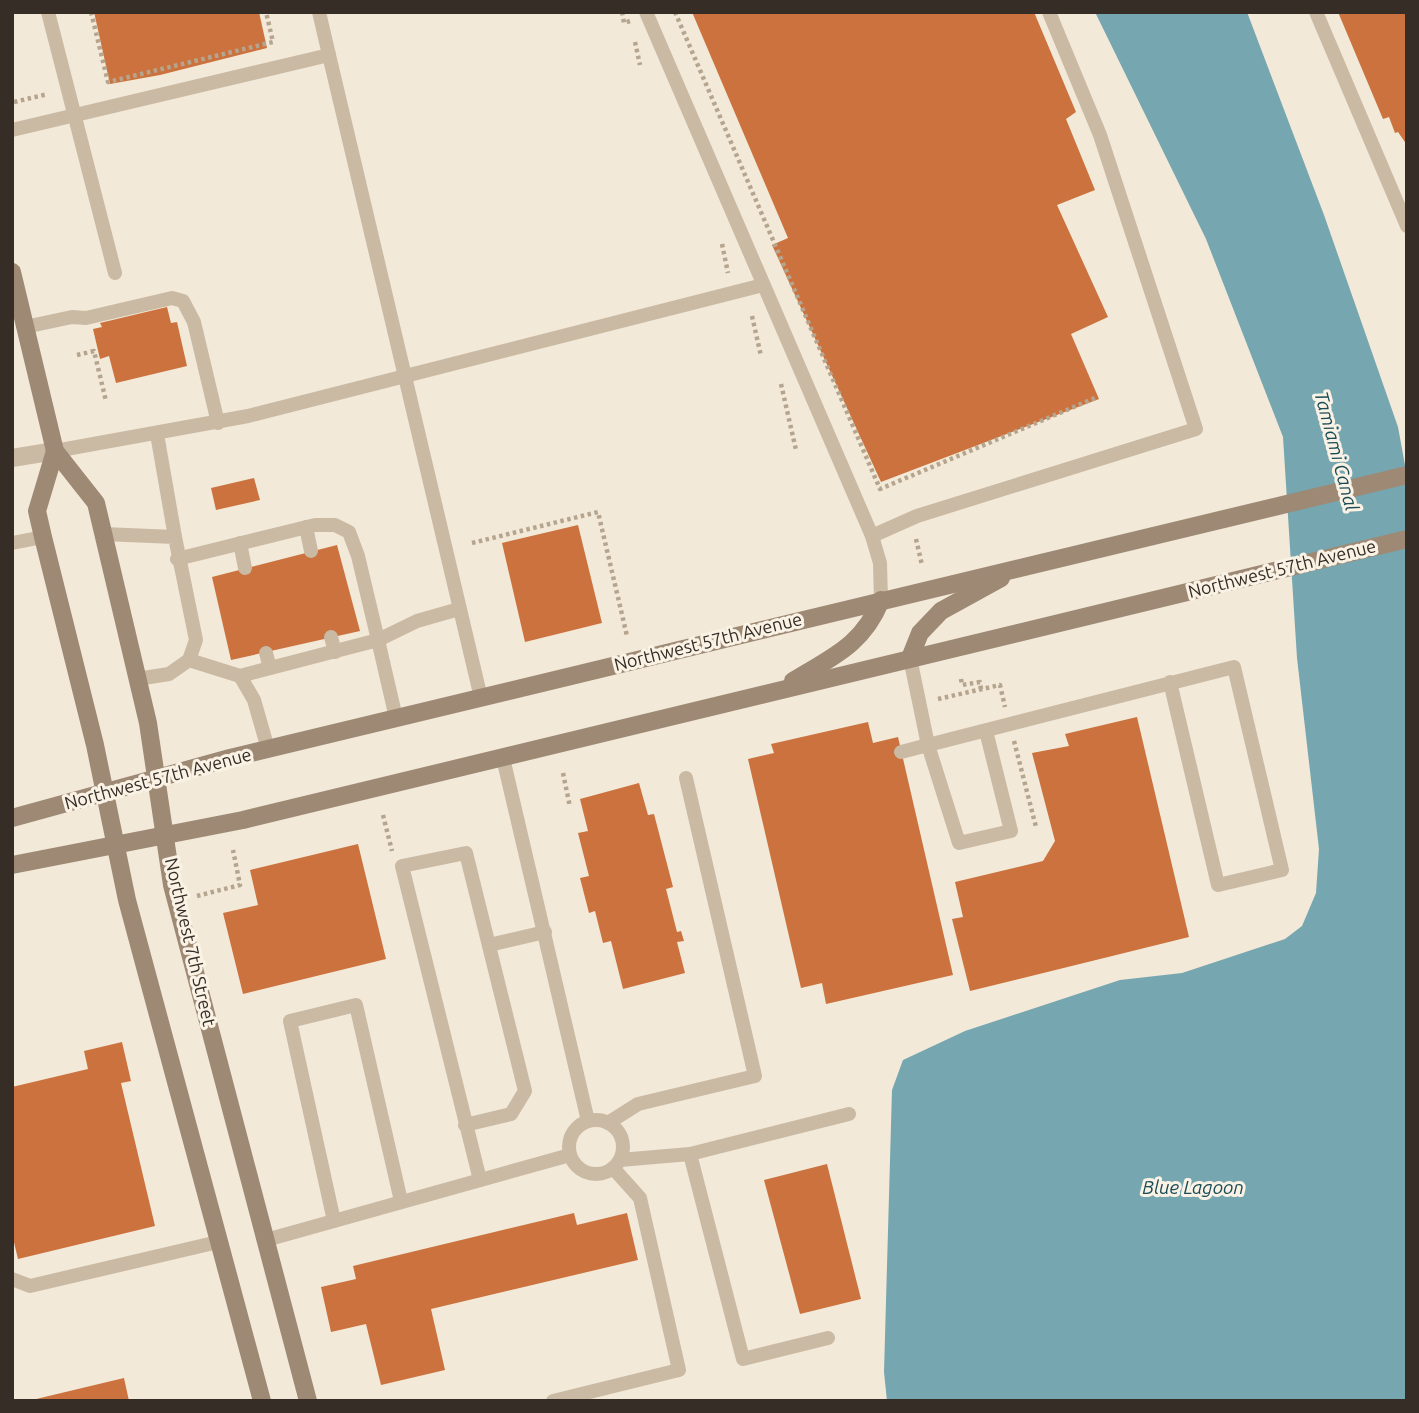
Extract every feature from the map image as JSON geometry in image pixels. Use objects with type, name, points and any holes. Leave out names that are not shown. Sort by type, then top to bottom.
[{"type":"main road","name":"Northwest 7th Street","points":[[12,272],[55,451],[96,503],[149,723],[180,919],[308,1401]]},
{"type":"main road","name":"Northwest 7th Street","points":[[55,451],[37,511],[105,792],[127,900],[262,1401]]},
{"type":"main road","name":"Northwest 57th Avenue","points":[[12,818],[268,749],[1400,477]]},
{"type":"main road","name":"Northwest 57th Avenue","points":[[12,865],[243,820],[1407,539]]},
{"type":"main road","points":[[909,659],[920,633],[941,611],[1023,566]]},
{"type":"main road","points":[[778,690],[853,645],[872,622],[881,600]]},
{"type":"street","points":[[12,458],[55,451]]},
{"type":"lane","points":[[48,12],[115,273]]},
{"type":"lane","points":[[319,12],[481,698]]},
{"type":"lane","points":[[646,12],[872,536],[880,563],[881,600]]},
{"type":"lane","points":[[872,536],[917,516],[1196,429],[1100,135],[1049,12]]},
{"type":"lane","points":[[1316,12],[1407,226]]},
{"type":"lane","points":[[12,130],[329,55]]},
{"type":"lane","points":[[55,451],[218,423],[763,285]]},
{"type":"lane","points":[[26,327],[72,317],[86,318],[172,298],[183,301],[194,323],[218,423]]},
{"type":"lane","points":[[137,679],[169,674],[190,660],[196,640],[177,559],[157,434]]},
{"type":"lane","points":[[177,559],[306,527],[335,525],[349,531],[358,556],[396,718]]},
{"type":"lane","points":[[306,527],[311,551]]},
{"type":"lane","points":[[103,534],[175,537]]},
{"type":"lane","points":[[12,543],[43,537]]},
{"type":"lane","points":[[240,543],[246,568]]},
{"type":"lane","points":[[190,660],[240,676],[333,645],[378,640],[418,621],[459,609]]},
{"type":"lane","points":[[266,653],[270,668]]},
{"type":"lane","points":[[909,659],[928,745],[960,843],[1011,831],[986,731]]},
{"type":"lane","points":[[901,752],[1170,682],[1234,667],[1282,870],[1218,885],[1170,682]]},
{"type":"lane","points":[[240,676],[254,700],[268,749]]},
{"type":"lane","points":[[503,758],[588,1121]]},
{"type":"lane","points":[[686,778],[755,1076],[638,1104],[608,1123],[588,1121],[574,1130],[570,1138],[570,1155],[574,1163],[588,1173],[606,1172],[617,1164],[690,1154],[849,1114]]},
{"type":"lane","points":[[465,1125],[511,1114],[525,1091],[466,852],[402,866],[465,1125],[480,1180]]},
{"type":"lane","points":[[489,945],[545,932]]},
{"type":"lane","points":[[334,1221],[290,1021],[356,1005],[401,1202]]},
{"type":"lane","points":[[608,1123],[620,1135],[623,1143],[617,1164]]},
{"type":"lane","points":[[690,1154],[743,1359],[828,1338]]},
{"type":"lane","points":[[266,1240],[570,1155]]},
{"type":"lane","points":[[553,1401],[679,1370],[640,1198],[617,1164]]},
{"type":"lane","points":[[12,1279],[30,1286],[218,1242]]},
{"type":"path","points":[[91,12],[108,82],[273,42],[266,12]]},
{"type":"path","points":[[674,12],[880,489],[900,484],[1095,398]]},
{"type":"path","points":[[636,49],[640,65]]},
{"type":"path","points":[[14,102],[48,94]]},
{"type":"path","points":[[720,238],[729,274]]},
{"type":"path","points":[[751,309],[761,356]]},
{"type":"path","points":[[77,355],[94,351],[106,401]]},
{"type":"path","points":[[781,384],[796,450]]},
{"type":"path","points":[[472,543],[598,512],[627,636]]},
{"type":"path","points":[[914,532],[922,565]]},
{"type":"path","points":[[961,679],[962,685],[980,682],[981,689]]},
{"type":"path","points":[[933,700],[1000,685],[1003,697]]},
{"type":"path","points":[[1013,737],[1036,827]]},
{"type":"path","points":[[563,773],[570,807]]},
{"type":"path","points":[[383,815],[393,853]]},
{"type":"path","points":[[197,895],[240,885],[233,850]]},
{"type":"water","name":"Blue Lagoon","points":[[1095,12],[1247,12],[1324,215],[1398,427],[1407,476],[1407,1401],[887,1401],[884,1372],[892,1090],[903,1060],[965,1031],[1120,980],[1182,973],[1285,939],[1302,926],[1316,893],[1319,849],[1297,658],[1283,437],[1206,239]]},
{"type":"building","points":[[94,12],[259,12],[267,48],[160,75],[110,84]]},
{"type":"building","points":[[692,12],[1034,12],[1076,112],[1066,119],[1095,190],[1057,205],[1108,317],[1071,334],[1099,399],[881,482],[772,245],[788,238]]},
{"type":"building","points":[[1338,12],[1407,12],[1407,145],[1398,132],[1395,133],[1389,117],[1383,119]]},
{"type":"building","points":[[167,307],[171,323],[177,322],[187,366],[116,383],[109,356],[100,359],[93,329],[102,327],[100,323]]},
{"type":"building","points":[[254,478],[260,500],[216,510],[211,488]]},
{"type":"building","points":[[578,525],[602,623],[525,642],[502,543]]},
{"type":"building","points":[[337,545],[360,631],[231,660],[212,577]]},
{"type":"building","points":[[1137,717],[1189,937],[970,991],[952,919],[963,917],[955,882],[1043,861],[1055,841],[1032,753],[1069,746],[1065,734]]},
{"type":"building","points":[[868,722],[873,743],[898,737],[953,975],[826,1004],[822,983],[801,988],[748,759],[774,753],[771,744]]},
{"type":"building","points":[[639,783],[648,815],[654,814],[673,887],[666,889],[677,932],[681,931],[684,941],[677,942],[685,973],[623,989],[611,941],[603,943],[595,911],[589,913],[580,878],[589,876],[578,833],[588,831],[580,799]]},
{"type":"building","points":[[358,844],[386,959],[243,994],[223,913],[258,905],[250,870]]},
{"type":"building","points":[[122,1042],[131,1081],[121,1083],[155,1226],[18,1259],[12,1234],[12,1087],[88,1069],[84,1051]]},
{"type":"building","points":[[827,1164],[861,1299],[800,1314],[764,1180]]},
{"type":"building","points":[[574,1213],[577,1225],[627,1213],[638,1260],[431,1309],[445,1370],[381,1385],[366,1324],[331,1332],[321,1287],[356,1279],[353,1266]]},
{"type":"building","points":[[124,1378],[129,1401],[32,1401],[32,1400]]},
{"type":"water label","name":"Tamiami Canal","points":[[1337,451]]}]
